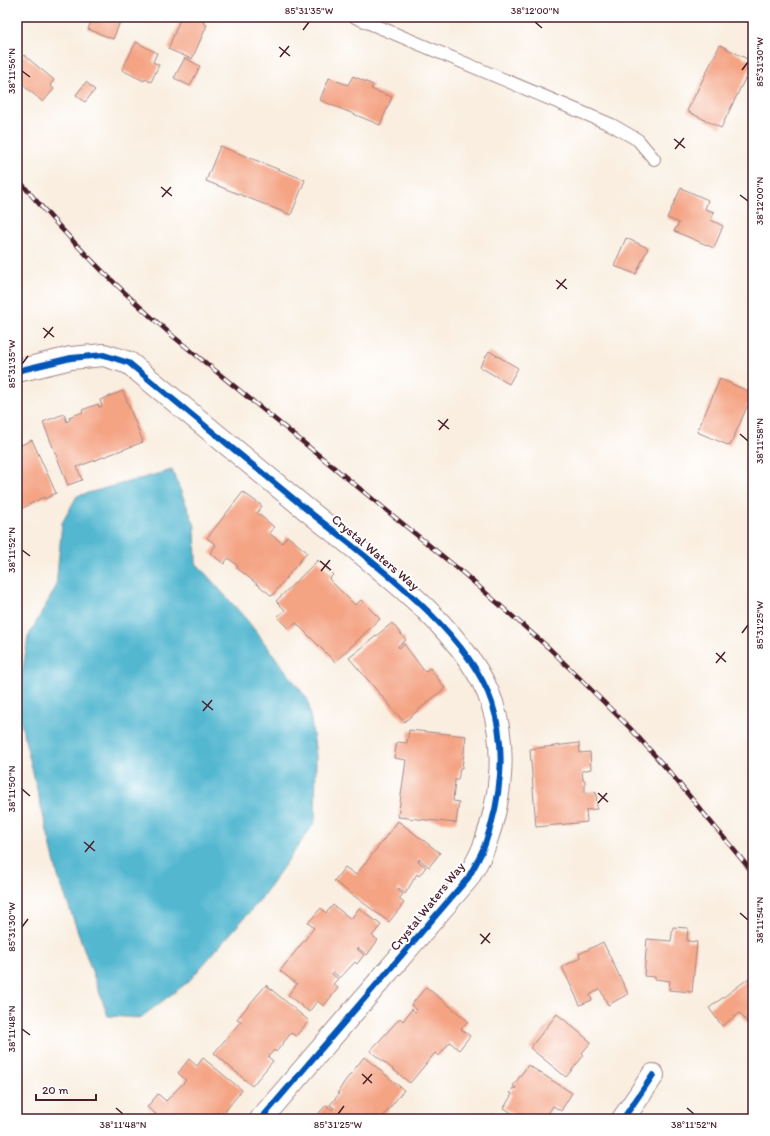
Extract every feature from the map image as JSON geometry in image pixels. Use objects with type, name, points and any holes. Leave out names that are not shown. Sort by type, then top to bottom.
[{"type":"street","name":"Crystal Waters Way","points":[[17,371],[71,358],[104,355],[129,362],[412,597],[457,643],[478,673],[492,702],[500,738],[500,774],[494,813],[485,845],[468,878],[261,1119]]},
{"type":"street","points":[[623,1119],[653,1075]]},
{"type":"lane","points":[[355,17],[612,124],[638,140],[654,159]]},
{"type":"water","points":[[172,470],[195,526],[196,563],[247,620],[308,700],[316,755],[315,822],[260,900],[188,982],[140,1018],[108,1016],[58,876],[17,707],[28,637],[56,587],[62,523],[77,496]]},
{"type":"building","points":[[93,17],[122,17],[113,39],[88,29]]},
{"type":"building","points":[[181,17],[206,17],[203,23],[207,25],[192,59],[168,49]]},
{"type":"building","points":[[136,42],[157,53],[153,62],[159,65],[151,82],[145,79],[144,81],[122,70]]},
{"type":"building","points":[[720,45],[753,62],[721,128],[687,111]]},
{"type":"building","points":[[24,55],[54,80],[50,85],[54,89],[43,102],[17,80],[17,63]]},
{"type":"building","points":[[185,58],[200,66],[190,86],[174,78]]},
{"type":"building","points":[[353,76],[373,85],[371,89],[392,97],[380,125],[320,100],[329,78],[348,85]]},
{"type":"building","points":[[86,82],[95,90],[85,102],[76,95]]},
{"type":"building","points":[[220,146],[305,180],[291,215],[206,181]]},
{"type":"building","points":[[681,188],[708,200],[705,209],[714,212],[711,220],[723,226],[714,248],[674,231],[679,223],[667,218]]},
{"type":"building","points":[[626,238],[648,248],[636,274],[614,266]]},
{"type":"building","points":[[489,351],[518,368],[509,384],[480,367]]},
{"type":"building","points":[[720,379],[753,393],[730,446],[697,432]]},
{"type":"building","points":[[123,391],[143,442],[77,467],[82,480],[68,485],[43,422],[64,414],[67,422],[70,420],[69,417],[98,404],[99,407],[102,406],[100,400]]},
{"type":"building","points":[[32,440],[56,493],[45,499],[44,497],[17,511],[17,447]]},
{"type":"building","points":[[243,492],[262,506],[257,513],[274,527],[269,533],[282,543],[287,536],[307,552],[272,596],[237,568],[238,566],[228,558],[224,564],[210,553],[216,545],[207,538]]},
{"type":"building","points":[[318,560],[333,575],[329,579],[355,605],[361,600],[380,619],[335,662],[296,623],[289,629],[277,617],[285,610],[276,601]]},
{"type":"building","points":[[392,623],[406,640],[398,646],[399,648],[404,644],[425,672],[430,668],[445,688],[404,722],[349,658]]},
{"type":"building","points":[[409,730],[466,736],[462,768],[460,768],[458,780],[455,780],[453,801],[459,802],[456,823],[398,817],[406,760],[394,758],[397,742],[407,743]]},
{"type":"building","points":[[579,743],[580,753],[590,752],[591,769],[582,771],[583,780],[585,780],[585,793],[596,792],[597,809],[586,810],[587,822],[536,827],[530,749]]},
{"type":"building","points":[[398,821],[440,853],[429,867],[419,859],[418,861],[426,867],[419,876],[417,874],[405,894],[399,888],[398,890],[403,894],[399,899],[404,903],[389,922],[334,881],[345,867],[356,875]]},
{"type":"building","points":[[333,905],[351,919],[359,908],[381,925],[372,936],[378,940],[367,955],[358,948],[357,949],[364,955],[357,964],[355,962],[340,978],[333,972],[332,974],[338,979],[333,984],[338,988],[324,1006],[317,1001],[309,1012],[288,995],[297,984],[280,971],[314,928],[308,923],[321,908],[326,913]]},
{"type":"building","points":[[673,927],[688,928],[687,941],[697,942],[692,992],[669,990],[670,981],[644,976],[647,939],[671,941]]},
{"type":"building","points":[[603,942],[628,994],[608,1005],[600,989],[590,995],[592,1000],[580,1005],[562,967],[580,958],[579,954]]},
{"type":"building","points":[[753,975],[753,1030],[740,1013],[722,1026],[709,1008]]},
{"type":"building","points":[[266,985],[309,1021],[296,1036],[291,1033],[276,1052],[274,1050],[268,1057],[273,1061],[252,1086],[214,1053],[241,1021],[237,1019]]},
{"type":"building","points":[[426,987],[468,1021],[461,1029],[470,1036],[459,1050],[450,1042],[439,1056],[435,1053],[410,1083],[370,1051],[400,1018],[403,1021],[412,1009],[415,1012],[417,1010],[411,1005]]},
{"type":"building","points":[[557,1014],[591,1042],[582,1053],[584,1055],[566,1077],[530,1048]]},
{"type":"building","points":[[364,1057],[404,1090],[381,1119],[314,1119],[326,1105],[332,1110],[334,1108],[330,1105],[339,1094],[338,1092],[345,1081]]},
{"type":"building","points":[[203,1058],[242,1090],[223,1114],[219,1111],[213,1119],[152,1119],[156,1114],[147,1107],[158,1094],[166,1101],[186,1080],[178,1073],[189,1059],[197,1066]]},
{"type":"building","points":[[528,1065],[572,1093],[561,1111],[553,1106],[545,1119],[521,1119],[504,1108],[512,1094],[510,1093],[513,1088],[516,1088],[513,1086]]},
{"type":"building","points":[[492,1114],[501,1119],[489,1119]]},
{"type":"railway","points":[[17,178],[73,241],[112,280],[174,337],[462,572],[550,649],[630,728],[667,769],[753,873]]},
{"type":"cycle path","points":[[17,371],[71,358],[104,355],[129,363],[306,509],[357,549],[412,596],[461,648],[480,675],[492,703],[497,720],[501,756],[500,774],[491,827],[475,866],[468,878],[261,1119]]},
{"type":"cycle path","points":[[623,1119],[653,1075]]}]
